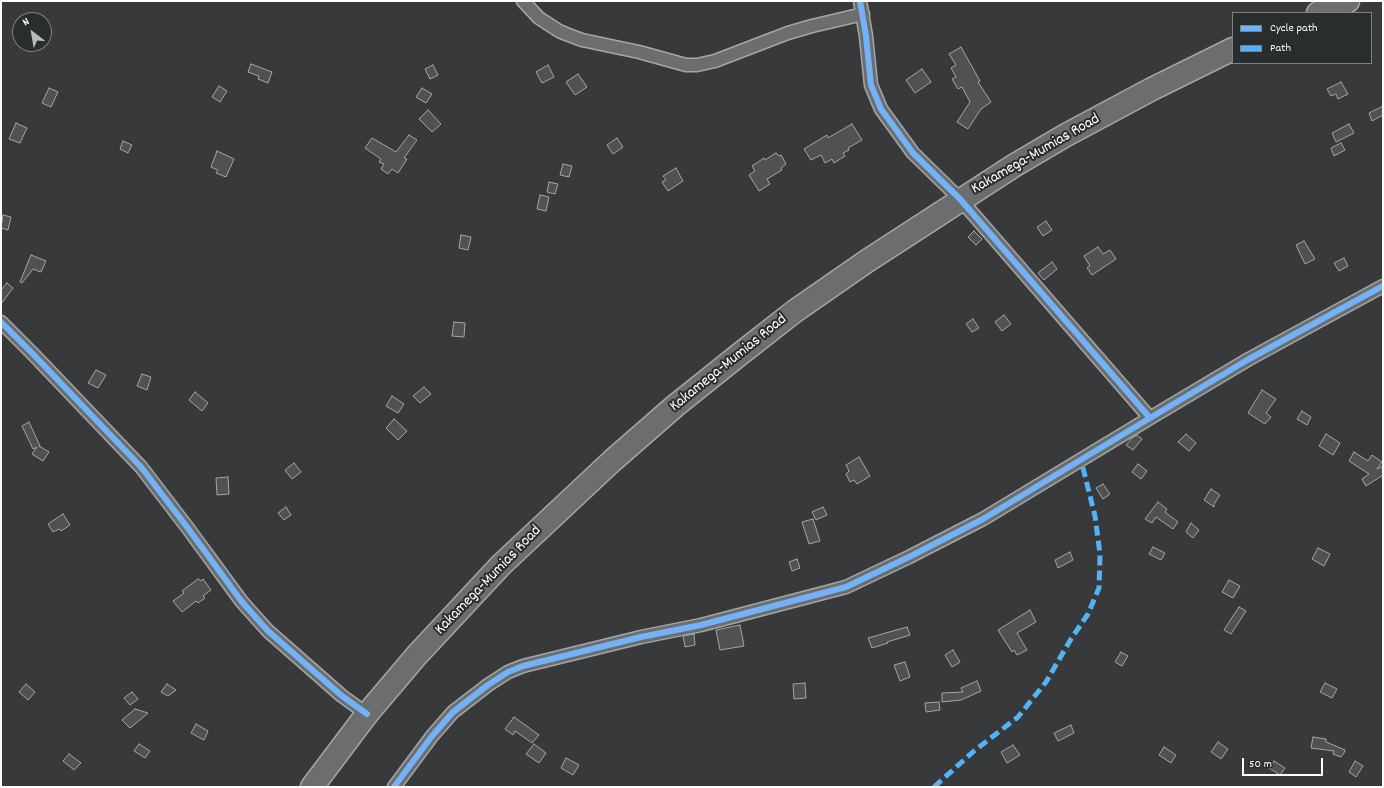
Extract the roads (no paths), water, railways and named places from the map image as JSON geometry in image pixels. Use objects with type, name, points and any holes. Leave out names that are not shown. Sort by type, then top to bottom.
[{"type":"highway","points":[[1320,12],[1348,1]]},
{"type":"highway","name":"Kakamega-Mumias Road","points":[[312,787],[367,714],[417,655],[501,565],[552,516],[680,402],[795,311],[960,199],[1066,135],[1152,89],[1232,49]]},
{"type":"street","points":[[523,1],[539,18],[559,31],[582,40],[639,52],[686,65],[697,65],[715,61],[743,49],[812,26],[863,14]]},
{"type":"street","points":[[860,1],[866,36],[871,85],[881,109],[913,153],[960,199],[1150,418]]},
{"type":"street","points":[[394,787],[432,736],[453,712],[488,685],[508,672],[523,666],[641,637],[701,625],[846,586],[909,557],[983,519],[1249,359],[1383,286]]},
{"type":"street","points":[[1,322],[141,468],[187,526],[242,602],[268,631],[342,696],[367,714]]}]
